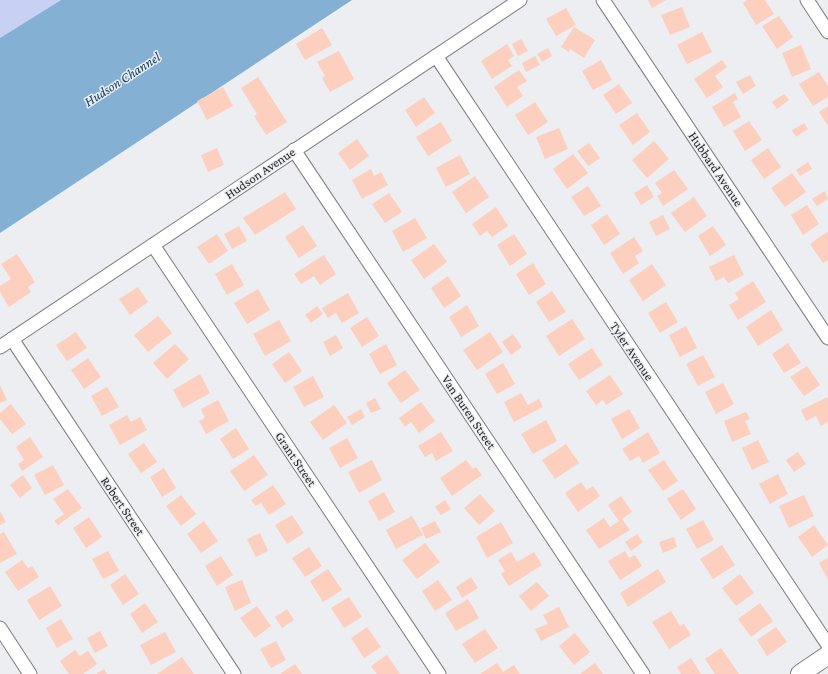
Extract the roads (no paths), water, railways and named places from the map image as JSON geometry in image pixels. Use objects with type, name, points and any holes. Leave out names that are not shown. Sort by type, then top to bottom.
[{"type":"street","name":"Hudson Avenue","points":[[0,347],[520,0]]},
{"type":"street","name":"Hubbard Avenue","points":[[603,0],[828,338]]},
{"type":"street","points":[[807,0],[828,32]]},
{"type":"street","name":"Tyler Avenue","points":[[436,56],[828,645]]},
{"type":"street","name":"Van Buren Street","points":[[294,150],[643,674]]},
{"type":"street","name":"Grant Street","points":[[153,245],[438,674]]},
{"type":"street","name":"Robert Street","points":[[12,339],[234,674]]},
{"type":"street","points":[[0,628],[30,674]]},
{"type":"street","points":[[800,674],[828,655]]},
{"type":"water","name":"Hudson Channel","points":[[61,0],[352,0],[0,233],[0,38]]}]
